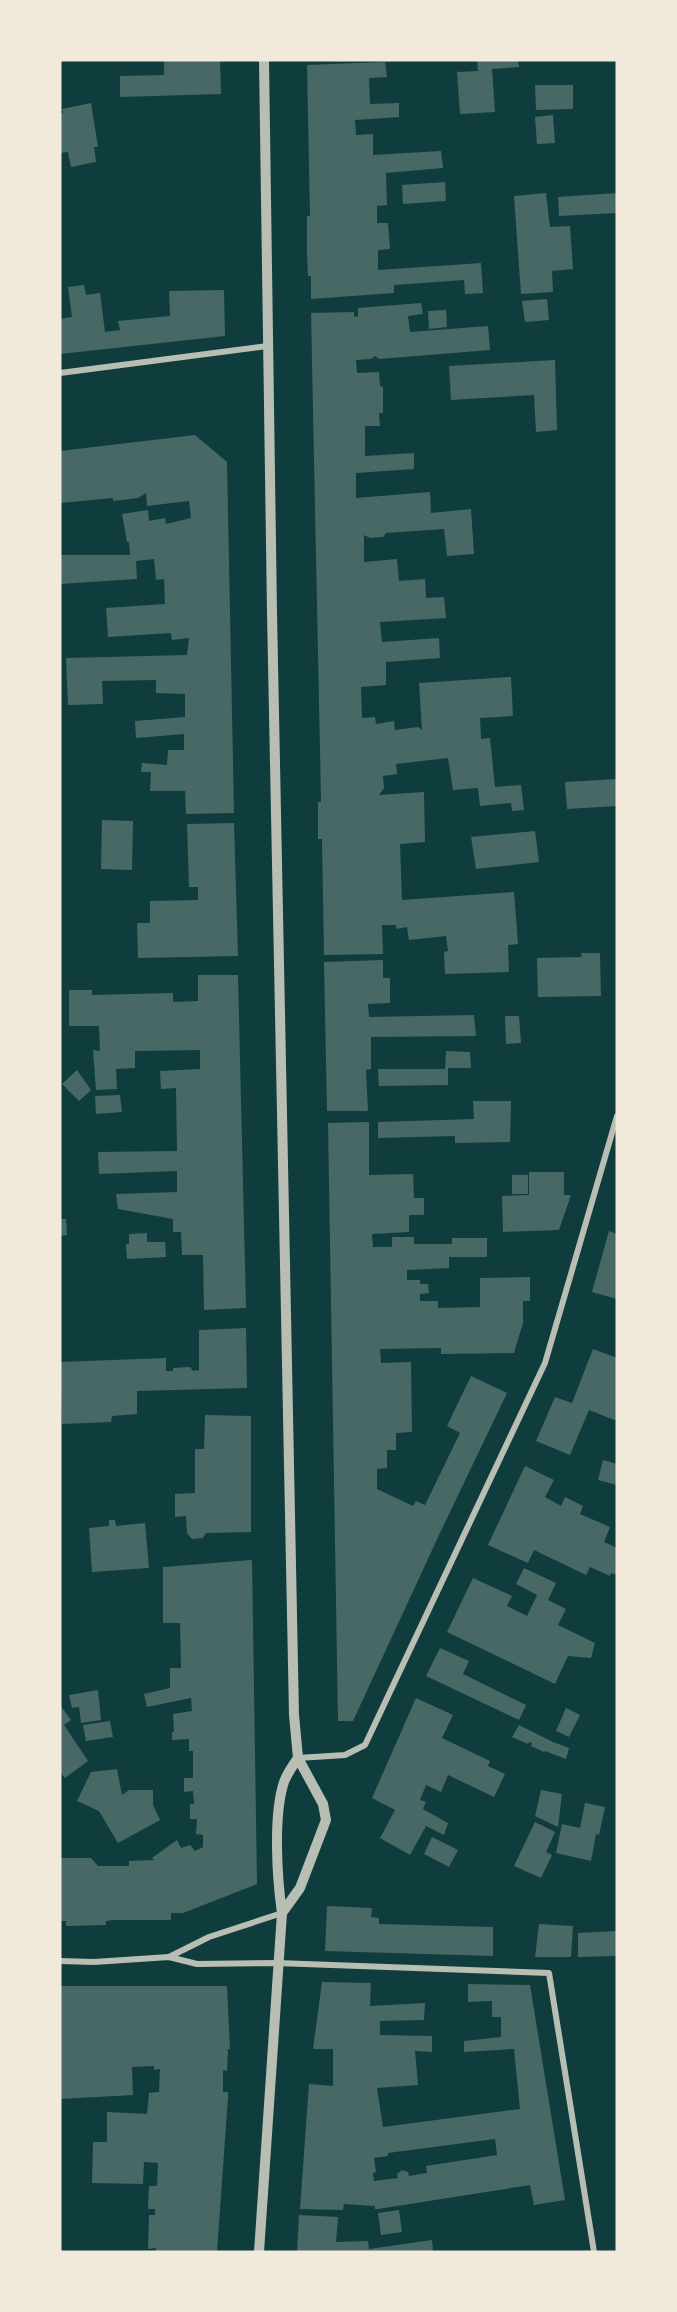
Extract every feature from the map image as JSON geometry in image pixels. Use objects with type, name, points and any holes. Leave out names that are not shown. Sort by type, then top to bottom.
[{"type":"street","points":[[169,1957],[209,1937],[282,1912],[300,1888],[326,1820],[323,1804],[298,1758],[294,1703],[264,60]]},
{"type":"street","points":[[60,373],[268,346]]},
{"type":"street","points":[[298,1758],[345,1755],[365,1745],[545,1363],[617,1116]]},
{"type":"street","points":[[259,2252],[282,1912],[277,1879],[279,1811],[284,1782],[298,1758]]},
{"type":"street","points":[[60,1961],[94,1962],[169,1957],[197,1964],[277,1963],[549,1973],[594,2252]]},
{"type":"building","points":[[164,60],[220,60],[221,94],[120,97],[120,76],[164,75]]},
{"type":"building","points":[[477,60],[518,60],[519,67],[492,69],[495,112],[460,114],[457,72],[478,71]]},
{"type":"building","points":[[385,62],[387,77],[369,78],[370,104],[399,103],[399,117],[355,120],[356,135],[373,134],[373,155],[441,151],[443,168],[386,173],[387,205],[377,206],[377,223],[388,223],[390,249],[378,250],[378,270],[481,263],[483,293],[465,294],[464,280],[394,285],[394,293],[311,299],[311,276],[308,276],[307,256],[307,216],[310,216],[307,65]]},
{"type":"building","points":[[535,85],[573,85],[573,109],[536,110]]},
{"type":"building","points":[[91,103],[98,147],[94,147],[96,162],[71,167],[68,152],[60,153],[60,114],[63,113],[62,109]]},
{"type":"building","points":[[553,115],[555,143],[537,144],[535,117]]},
{"type":"building","points":[[445,182],[446,201],[403,204],[402,185]]},
{"type":"building","points":[[546,193],[550,227],[570,226],[573,269],[552,271],[553,292],[521,294],[514,196]]},
{"type":"building","points":[[617,193],[617,213],[559,216],[558,197]]},
{"type":"building","points":[[84,285],[86,295],[100,293],[105,332],[120,330],[118,321],[170,316],[169,291],[224,290],[225,336],[60,354],[60,319],[72,317],[68,287]]},
{"type":"building","points":[[547,299],[549,320],[525,322],[522,301]]},
{"type":"building","points":[[421,303],[423,314],[408,316],[410,332],[488,326],[490,350],[379,359],[375,356],[371,359],[356,360],[357,373],[379,372],[380,386],[383,387],[383,413],[379,413],[380,426],[365,426],[365,456],[414,453],[414,469],[356,473],[356,498],[430,492],[431,513],[471,509],[474,554],[447,556],[444,529],[386,533],[383,537],[370,538],[364,535],[364,562],[397,559],[399,581],[425,579],[426,598],[444,597],[446,618],[380,622],[382,642],[439,638],[440,658],[386,662],[386,685],[361,687],[362,718],[375,717],[376,724],[394,721],[395,730],[418,727],[422,730],[419,683],[511,677],[513,716],[480,718],[481,739],[490,738],[495,787],[521,785],[524,810],[512,811],[511,803],[480,806],[478,788],[453,790],[448,758],[396,764],[397,774],[383,776],[384,788],[379,795],[424,792],[425,842],[400,844],[402,900],[514,892],[518,944],[508,945],[509,972],[445,974],[444,952],[448,951],[446,936],[409,940],[407,927],[396,929],[396,925],[382,925],[383,954],[324,955],[322,839],[318,839],[318,802],[321,802],[321,799],[311,313],[354,312],[354,317],[358,316],[358,308]]},
{"type":"building","points":[[446,310],[447,327],[429,329],[428,311]]},
{"type":"building","points":[[555,360],[557,430],[536,432],[534,395],[451,400],[449,366]]},
{"type":"building","points":[[195,435],[227,462],[234,813],[186,814],[185,791],[150,791],[151,772],[141,772],[142,763],[167,765],[168,750],[184,750],[184,734],[136,738],[135,721],[185,717],[185,694],[156,693],[156,680],[102,681],[103,704],[68,705],[66,658],[187,655],[189,638],[172,640],[171,633],[108,637],[106,608],[165,604],[164,579],[156,580],[154,559],[136,561],[137,579],[60,584],[60,555],[130,555],[122,514],[148,510],[149,521],[165,518],[166,524],[191,518],[189,501],[147,506],[146,493],[138,498],[113,501],[113,498],[60,503],[60,451]]},
{"type":"building","points":[[617,779],[617,806],[567,809],[565,782]]},
{"type":"building","points":[[102,820],[133,821],[132,870],[101,869]]},
{"type":"building","points":[[234,823],[238,956],[138,958],[137,923],[150,923],[150,901],[198,900],[198,887],[189,887],[187,824]]},
{"type":"building","points":[[535,831],[539,862],[476,869],[471,837]]},
{"type":"building","points":[[581,953],[600,953],[601,996],[538,997],[537,958],[582,957]]},
{"type":"building","points":[[383,960],[383,978],[390,978],[390,1003],[368,1004],[369,1017],[474,1015],[476,1036],[371,1037],[371,1069],[366,1070],[368,1111],[327,1111],[324,962]]},
{"type":"building","points":[[198,975],[238,975],[246,1308],[204,1310],[203,1255],[182,1255],[181,1232],[173,1232],[173,1219],[118,1209],[116,1194],[177,1192],[177,1171],[99,1174],[98,1152],[177,1151],[176,1088],[161,1089],[160,1071],[200,1069],[200,1050],[135,1051],[135,1068],[116,1069],[117,1089],[96,1090],[93,1050],[100,1051],[99,1026],[69,1026],[69,990],[92,990],[92,995],[173,993],[173,1002],[198,1001]]},
{"type":"building","points":[[505,1016],[519,1016],[521,1043],[506,1044]]},
{"type":"building","points":[[446,1051],[470,1052],[471,1068],[448,1068],[448,1085],[379,1086],[378,1069],[445,1069]]},
{"type":"building","points":[[77,1070],[91,1090],[79,1101],[62,1084]]},
{"type":"building","points":[[120,1095],[122,1112],[96,1114],[95,1096]]},
{"type":"building","points":[[473,1101],[511,1101],[510,1142],[455,1143],[455,1136],[378,1138],[378,1122],[474,1119]]},
{"type":"building","points":[[369,1122],[369,1175],[413,1174],[414,1198],[424,1198],[424,1215],[409,1215],[409,1232],[372,1234],[373,1247],[392,1247],[392,1237],[414,1237],[414,1244],[452,1244],[452,1238],[487,1238],[487,1257],[449,1257],[449,1268],[407,1270],[407,1280],[420,1280],[420,1284],[428,1284],[429,1293],[420,1294],[420,1301],[438,1301],[438,1308],[480,1307],[480,1278],[530,1277],[530,1301],[523,1301],[523,1323],[514,1353],[441,1354],[441,1348],[380,1349],[381,1363],[411,1362],[412,1432],[396,1433],[396,1450],[387,1450],[387,1468],[377,1469],[377,1489],[413,1506],[416,1501],[425,1505],[460,1433],[447,1426],[471,1376],[507,1393],[353,1721],[338,1721],[328,1123]]},
{"type":"building","points":[[529,1172],[564,1172],[564,1195],[571,1195],[559,1230],[503,1232],[502,1196],[529,1195]]},
{"type":"building","points":[[512,1175],[528,1175],[528,1194],[512,1194]]},
{"type":"building","points":[[60,1219],[66,1219],[67,1235],[60,1236]]},
{"type":"building","points":[[609,1231],[617,1234],[617,1299],[592,1292]]},
{"type":"building","points":[[147,1233],[147,1242],[165,1242],[166,1257],[127,1259],[126,1244],[129,1244],[129,1234]]},
{"type":"building","points":[[246,1328],[247,1388],[137,1391],[137,1414],[112,1416],[111,1422],[62,1424],[60,1362],[166,1358],[166,1371],[173,1371],[173,1368],[190,1367],[193,1371],[199,1370],[199,1330]]},
{"type":"building","points":[[593,1349],[617,1358],[617,1421],[589,1410],[570,1455],[536,1441],[555,1397],[572,1403]]},
{"type":"building","points":[[205,1415],[251,1416],[251,1532],[206,1533],[203,1538],[192,1539],[187,1533],[186,1516],[175,1517],[175,1494],[195,1493],[195,1449],[204,1449]]},
{"type":"building","points":[[603,1460],[617,1464],[617,1485],[598,1480]]},
{"type":"building","points":[[525,1466],[554,1480],[545,1497],[561,1506],[565,1497],[583,1506],[580,1514],[610,1527],[604,1542],[617,1548],[617,1560],[614,1560],[617,1561],[617,1575],[611,1573],[610,1576],[590,1567],[586,1575],[534,1550],[528,1563],[488,1545]]},
{"type":"building","points":[[109,1520],[115,1520],[116,1526],[145,1523],[149,1568],[92,1572],[89,1528],[109,1526]]},
{"type":"building","points":[[252,1560],[257,1884],[183,1913],[171,1913],[171,1920],[113,1920],[106,1921],[106,1925],[66,1926],[66,1921],[60,1921],[60,1858],[91,1858],[98,1866],[129,1866],[129,1861],[154,1860],[152,1858],[177,1840],[181,1848],[190,1845],[195,1851],[203,1847],[203,1835],[196,1834],[197,1819],[190,1819],[190,1804],[194,1804],[193,1791],[184,1792],[184,1778],[193,1778],[193,1751],[189,1751],[189,1739],[172,1740],[173,1714],[192,1711],[191,1698],[147,1707],[144,1694],[170,1688],[170,1668],[181,1668],[180,1623],[163,1623],[163,1567]]},
{"type":"building","points":[[524,1568],[556,1583],[548,1600],[566,1609],[558,1625],[595,1643],[591,1658],[568,1656],[555,1684],[447,1632],[473,1578],[512,1596],[507,1606],[527,1616],[537,1595],[516,1584]]},
{"type":"building","points":[[440,1648],[469,1661],[463,1674],[526,1705],[519,1720],[426,1676]]},
{"type":"building","points":[[98,1690],[101,1720],[81,1723],[79,1707],[72,1708],[69,1695]]},
{"type":"building","points":[[416,1698],[453,1715],[442,1738],[490,1761],[488,1766],[505,1774],[494,1797],[448,1775],[441,1792],[426,1785],[420,1800],[426,1802],[423,1809],[448,1823],[444,1835],[426,1826],[410,1855],[380,1838],[395,1810],[372,1798]]},
{"type":"building","points":[[60,1705],[71,1720],[64,1725],[88,1761],[65,1778],[60,1772]]},
{"type":"building","points":[[566,1708],[580,1715],[569,1737],[556,1731]]},
{"type":"building","points":[[110,1721],[113,1737],[86,1741],[83,1725]]},
{"type":"building","points":[[519,1725],[569,1748],[566,1759],[531,1746],[532,1743],[528,1744],[512,1737]]},
{"type":"building","points":[[117,1769],[122,1795],[129,1790],[153,1790],[153,1805],[160,1820],[118,1843],[99,1811],[77,1801],[91,1772]]},
{"type":"building","points":[[541,1790],[562,1794],[558,1827],[535,1816]]},
{"type":"building","points":[[585,1803],[605,1807],[599,1835],[596,1834],[591,1861],[556,1853],[562,1824],[580,1828]]},
{"type":"building","points":[[535,1822],[555,1832],[546,1852],[552,1855],[541,1878],[514,1866]]},
{"type":"building","points":[[432,1837],[458,1850],[449,1867],[424,1854]]},
{"type":"building","points":[[327,1906],[372,1908],[371,1917],[379,1918],[379,1924],[493,1927],[493,1956],[325,1951]]},
{"type":"building","points":[[539,1924],[573,1926],[571,1957],[535,1957]]},
{"type":"building","points":[[617,1931],[617,1956],[578,1957],[578,1933]]},
{"type":"building","points":[[322,1982],[371,1983],[370,2006],[425,2003],[424,2020],[380,2021],[380,2035],[432,2036],[432,2052],[415,2051],[418,2085],[377,2088],[383,2127],[520,2109],[514,2049],[464,2052],[464,2041],[501,2037],[501,2017],[492,2017],[492,2001],[468,2002],[468,1984],[530,1985],[565,2200],[534,2205],[530,2185],[378,2209],[375,2209],[375,2206],[344,2204],[343,2210],[300,2209],[309,2084],[333,2086],[333,2049],[313,2049]],"holes":[[[495,2139],[497,2155],[426,2166],[427,2173],[409,2176],[408,2172],[402,2170],[397,2174],[398,2178],[374,2181],[373,2173],[376,2172],[374,2158],[388,2156],[388,2153]]]},
{"type":"building","points":[[60,1986],[227,1986],[230,2049],[228,2049],[227,2071],[223,2070],[223,2092],[228,2092],[228,2097],[217,2252],[156,2252],[156,2248],[148,2249],[149,2215],[155,2215],[155,2209],[148,2209],[149,2186],[157,2186],[158,2163],[144,2162],[143,2184],[92,2183],[93,2142],[107,2142],[107,2112],[147,2114],[149,2093],[159,2092],[160,2069],[154,2070],[154,2066],[132,2067],[133,2095],[60,2099]]},
{"type":"building","points":[[399,2210],[402,2232],[381,2235],[378,2213]]},
{"type":"building","points":[[299,2215],[338,2217],[336,2242],[368,2241],[369,2249],[432,2240],[433,2252],[297,2252]]}]
